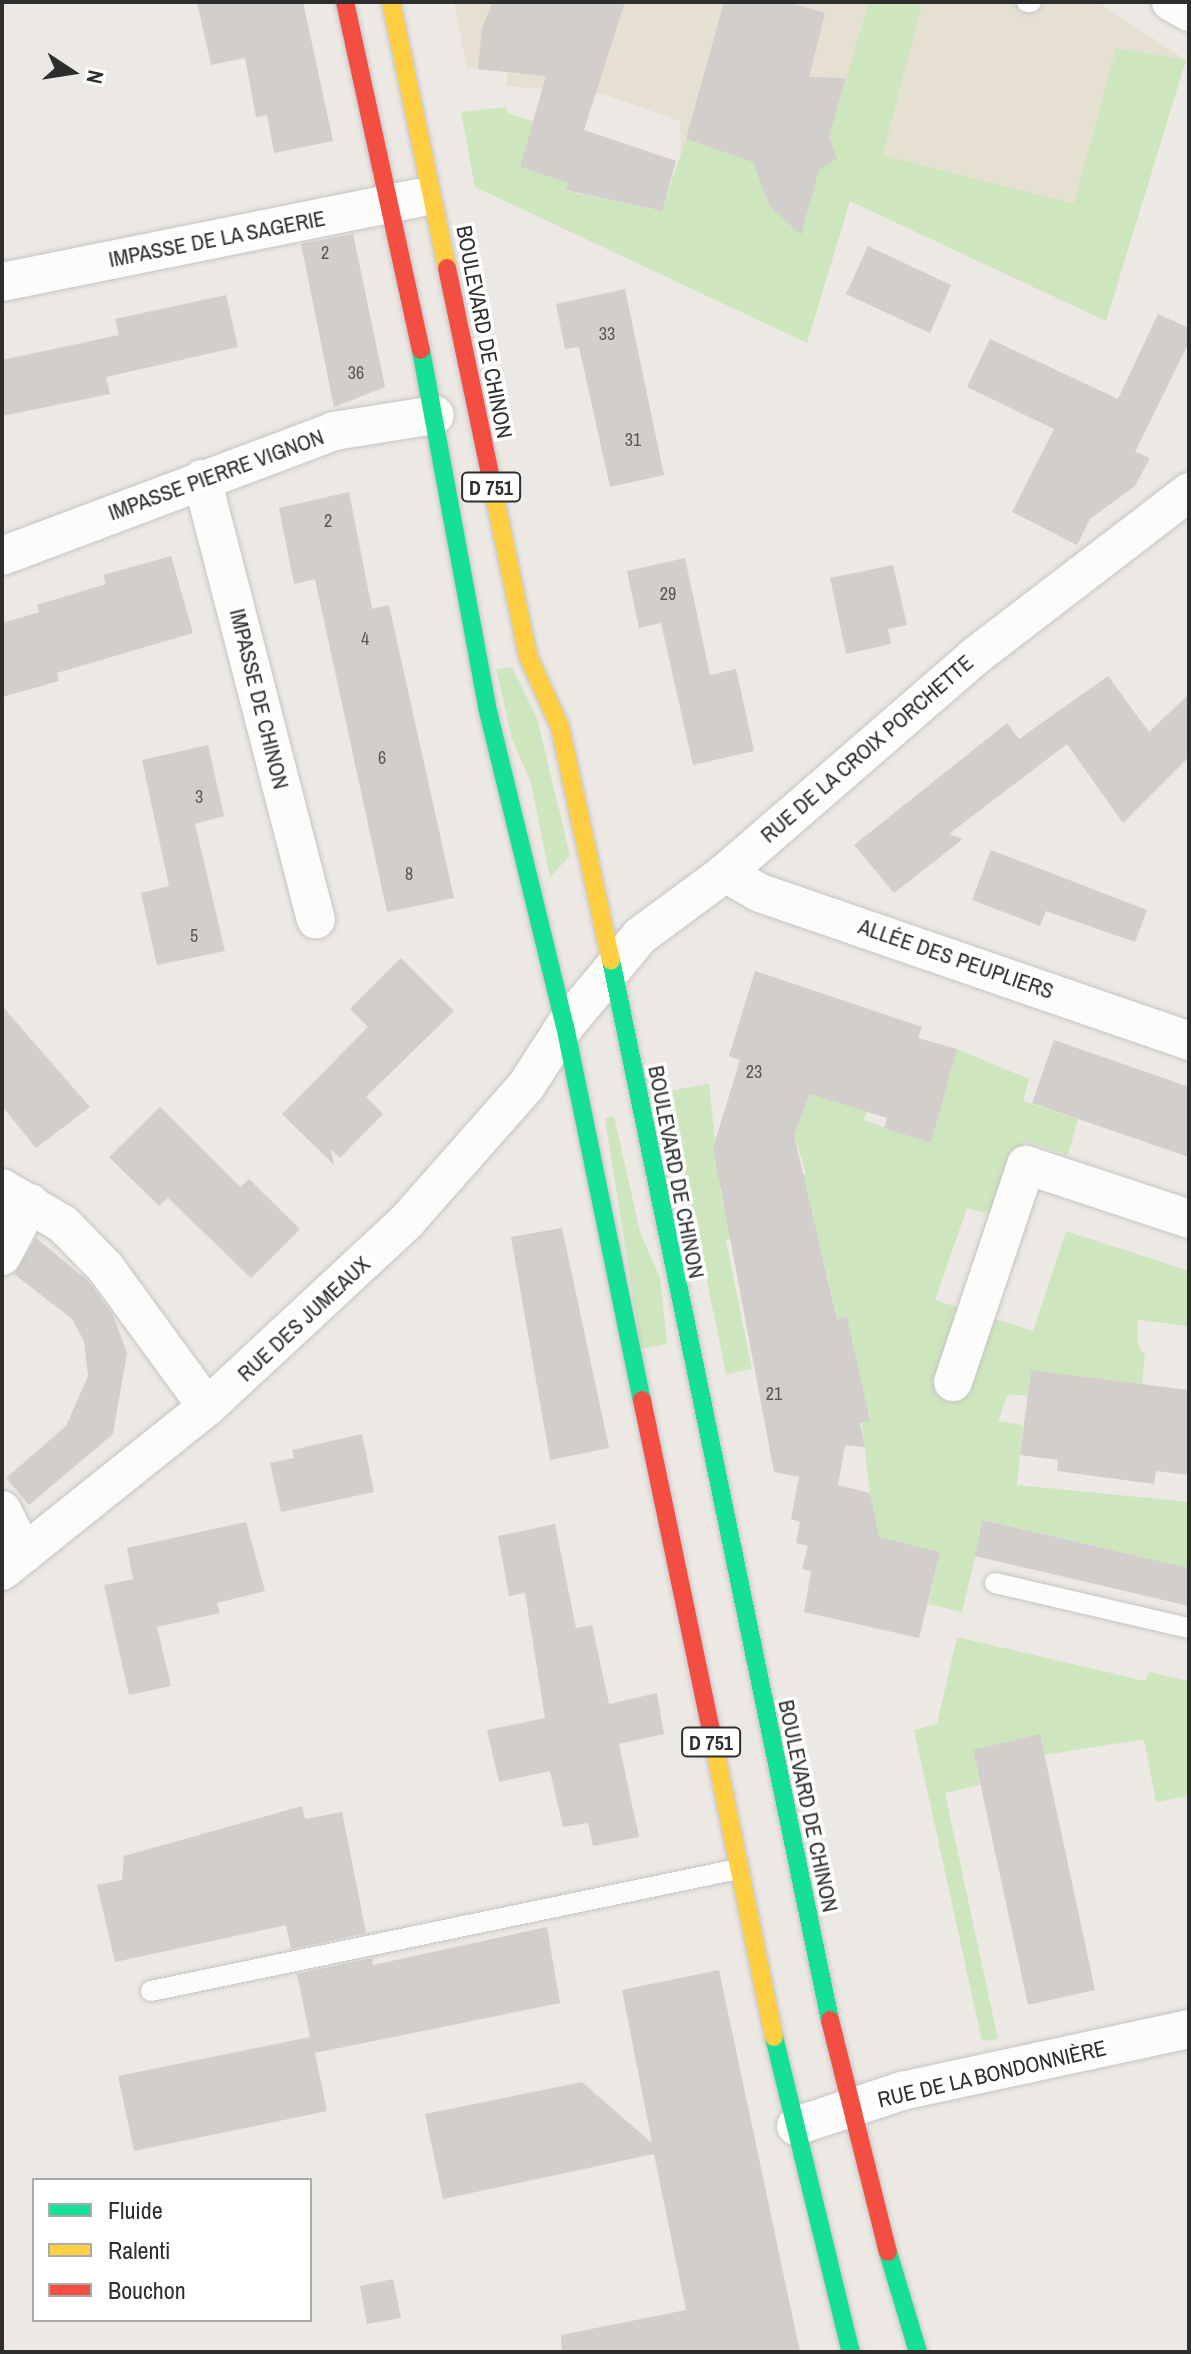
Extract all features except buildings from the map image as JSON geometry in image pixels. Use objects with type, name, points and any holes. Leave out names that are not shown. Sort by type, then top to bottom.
[{"type":"main road","name":"D 751","points":[[345,2],[435,415],[487,707],[565,1026],[738,1869],[851,2352]]},
{"type":"main road","name":"BOULEVARD DE CHINON","points":[[391,2],[528,656],[560,727],[612,965],[694,1386],[850,2110],[918,2352]]},
{"type":"street","points":[[1171,2],[1189,12]]},
{"type":"street","name":"IMPASSE DE LA SAGERIE","points":[[2,282],[432,194]]},
{"type":"street","name":"IMPASSE PIERRE VIGNON","points":[[2,556],[334,431],[435,415]]},
{"type":"street","name":"IMPASSE DE CHINON","points":[[202,479],[316,920]]},
{"type":"street","name":"RUE DE LA CROIX PORCHETTE","points":[[565,1026],[612,965],[640,936],[725,873],[974,657],[1189,492]]},
{"type":"street","name":"ALLÉE DES PEUPLIERS","points":[[725,873],[760,893],[1189,1041]]},
{"type":"street","name":"RUE DES JUMEAUX","points":[[13,1562],[207,1407],[407,1221],[526,1086],[565,1026]]},
{"type":"street","points":[[953,1382],[1026,1165],[1189,1219]]},
{"type":"street","points":[[2,1256],[16,1195],[63,1224],[105,1267],[207,1407]]},
{"type":"street","points":[[2,1510],[13,1562]]},
{"type":"street","name":"RUE DE LA BONDONNIÈRE","points":[[796,2126],[902,2091],[1189,2029]]},
{"type":"lane","points":[[995,1583],[1189,1628]]},
{"type":"lane","points":[[151,1991],[738,1869]]},
{"type":"shaded area","points":[[454,2],[1098,2],[1186,60],[1106,321],[850,201],[807,343],[681,155],[680,121],[605,95],[507,86],[507,72],[467,68]]},
{"type":"green space","points":[[869,2],[922,2],[883,155],[1074,204],[1116,48],[1186,60],[1106,321],[850,201],[807,343],[475,187],[461,112],[507,107],[507,113],[533,121],[520,167],[568,183],[567,191],[661,211],[686,140],[725,152],[731,132],[756,165],[769,205],[801,233],[819,170],[837,159],[829,136]]},
{"type":"green space","points":[[512,667],[537,718],[570,856],[550,877],[531,783],[512,739],[496,669]]},
{"type":"green space","points":[[957,1049],[1029,1079],[1023,1101],[1078,1119],[1068,1155],[1024,1141],[997,1216],[967,1208],[935,1300],[1033,1331],[1066,1231],[1189,1271],[1189,1326],[1138,1320],[1137,1343],[1145,1356],[1142,1384],[1031,1371],[1027,1396],[1008,1394],[998,1421],[1023,1425],[1017,1485],[1189,1502],[1189,1568],[984,1520],[962,1612],[928,1604],[940,1552],[854,1531],[870,1494],[852,1341],[847,1317],[837,1319],[824,1261],[743,1236],[726,1240],[752,1369],[726,1374],[668,1091],[709,1084],[722,1205],[806,1173],[794,1135],[810,1094],[868,1112],[863,1120],[931,1143]]},
{"type":"green space","points":[[614,1116],[640,1232],[660,1278],[667,1344],[641,1349],[605,1118]]},
{"type":"green space","points":[[957,1637],[1145,1681],[1149,1672],[1189,1681],[1189,1796],[1156,1802],[1144,1739],[1045,1755],[1040,1735],[973,1750],[980,1785],[945,1793],[998,2039],[982,2041],[914,1730],[937,1724]]},
{"type":"traffic: fast","points":[[421,350],[487,707],[565,1026],[642,1400]]},
{"type":"traffic: fast","points":[[611,960],[830,2020]]},
{"type":"traffic: fast","points":[[774,2037],[851,2352]]},
{"type":"traffic: fast","points":[[888,2252],[918,2352]]},
{"type":"traffic: slow","points":[[391,2],[447,268]]},
{"type":"traffic: slow","points":[[491,479],[528,656],[560,727],[611,960]]},
{"type":"traffic: slow","points":[[714,1745],[774,2037]]},
{"type":"traffic: jam","points":[[345,2],[421,350]]},
{"type":"traffic: jam","points":[[447,268],[491,479]]},
{"type":"traffic: jam","points":[[642,1400],[714,1745]]},
{"type":"traffic: jam","points":[[830,2020],[888,2252]]}]
